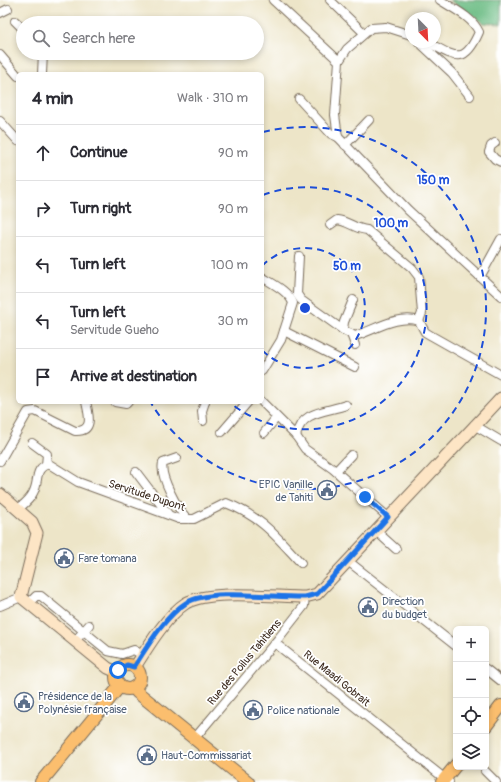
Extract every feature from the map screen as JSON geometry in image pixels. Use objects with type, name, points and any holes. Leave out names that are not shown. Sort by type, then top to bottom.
[{"type":"main road","points":[[134,667],[150,642],[179,608],[196,599],[212,596],[305,597],[319,592],[474,425],[501,398]]},
{"type":"main road","points":[[0,494],[32,522],[37,533],[25,600],[108,668],[117,672]]},
{"type":"main road","points":[[125,666],[134,667],[139,676],[138,683],[134,687],[127,689],[120,686],[116,680],[117,672],[125,666]]},
{"type":"main road","points":[[42,782],[120,686]]},
{"type":"main road","points":[[134,687],[137,692],[248,782]]},
{"type":"main road","points":[[489,722],[501,706]]},
{"type":"main road","points":[[445,781],[453,769]]},
{"type":"street","points":[[273,0],[339,64]]},
{"type":"street","points":[[330,0],[364,33]]},
{"type":"street","points":[[437,48],[447,54],[460,56],[466,54],[473,45],[479,32],[476,25],[470,20],[440,0]]},
{"type":"street","points":[[338,137],[335,115],[339,64],[347,49],[371,28],[386,28],[405,33]]},
{"type":"street","points":[[425,48],[452,73],[470,96]]},
{"type":"street","points":[[0,55],[16,74]]},
{"type":"street","points":[[339,64],[349,56]]},
{"type":"street","points":[[42,72],[43,60]]},
{"type":"street","points":[[299,99],[331,134],[338,137],[413,214],[501,296]]},
{"type":"street","points":[[345,145],[369,120]]},
{"type":"street","points":[[0,121],[16,140]]},
{"type":"street","points":[[495,142],[489,152],[495,159],[501,162]]},
{"type":"street","points":[[330,225],[337,220],[347,221],[358,229],[367,230],[412,268],[419,277],[422,313],[419,321]]},
{"type":"street","points":[[480,277],[501,239]]},
{"type":"street","points":[[299,256],[297,294],[301,300],[343,330],[355,336],[396,320],[413,319],[419,321],[425,332],[501,375]]},
{"type":"street","points":[[264,278],[290,298],[293,303],[281,340],[264,368]]},
{"type":"street","points":[[343,330],[344,322],[353,300]]},
{"type":"street","points":[[284,331],[355,367]]},
{"type":"street","points":[[351,334],[355,345]]},
{"type":"street","points":[[0,462],[28,412],[35,411],[75,431],[80,431],[87,428],[89,423],[86,404]]},
{"type":"street","points":[[204,404],[202,411],[204,421]]},
{"type":"street","points":[[222,432],[246,404]]},
{"type":"street","points":[[264,404],[276,418],[296,436],[305,449],[336,471],[388,517]]},
{"type":"street","points":[[296,436],[300,425],[310,415],[346,405]]},
{"type":"street","points":[[264,433],[276,418]]},
{"type":"street","points":[[474,425],[501,441]]},
{"type":"street","points":[[18,509],[26,503],[34,492],[38,471],[46,465],[47,454],[32,443]]},
{"type":"street","points":[[336,471],[351,455]]},
{"type":"street","points":[[177,458],[163,463],[161,468],[166,484],[183,515],[188,519]]},
{"type":"street","name":"Servitude Dupont","points":[[46,465],[49,464],[78,482],[97,490],[169,514],[179,519],[194,519],[226,503],[254,516],[271,531],[301,563]]},
{"type":"street","points":[[136,472],[169,514]]},
{"type":"street","points":[[376,531],[396,549]]},
{"type":"street","points":[[348,561],[453,644]]},
{"type":"street","points":[[0,606],[41,596],[87,628],[113,653],[122,654],[134,650],[142,655]]},
{"type":"street","name":"Rue des Poilus Tahitiens","points":[[194,738],[275,643],[304,606],[305,597]]},
{"type":"street","points":[[75,641],[87,628]]},
{"type":"street","name":"Rue Maadi Gobrait","points":[[275,643],[445,781]]},
{"type":"street","points":[[489,671],[501,681]]},
{"type":"street","points":[[485,771],[496,782]]},
{"type":"green space","points":[[449,0],[501,0],[501,24],[484,23]]},
{"type":"place","name":"EPIC Vanille de Tahiti","points":[[327,490]]},
{"type":"place","name":"Fare tomana","points":[[64,558]]},
{"type":"place","name":"Direction du budget","points":[[368,607]]},
{"type":"place","name":"Présidence de la Polynésie française","points":[[24,702]]},
{"type":"place","name":"Police nationale","points":[[253,710]]},
{"type":"place","name":"Haut-Commissariat","points":[[147,755]]},
{"type":"route","points":[[118,670],[127,665],[134,667],[150,642],[179,608],[188,602],[212,596],[305,597],[317,594],[388,517],[365,497]]}]
